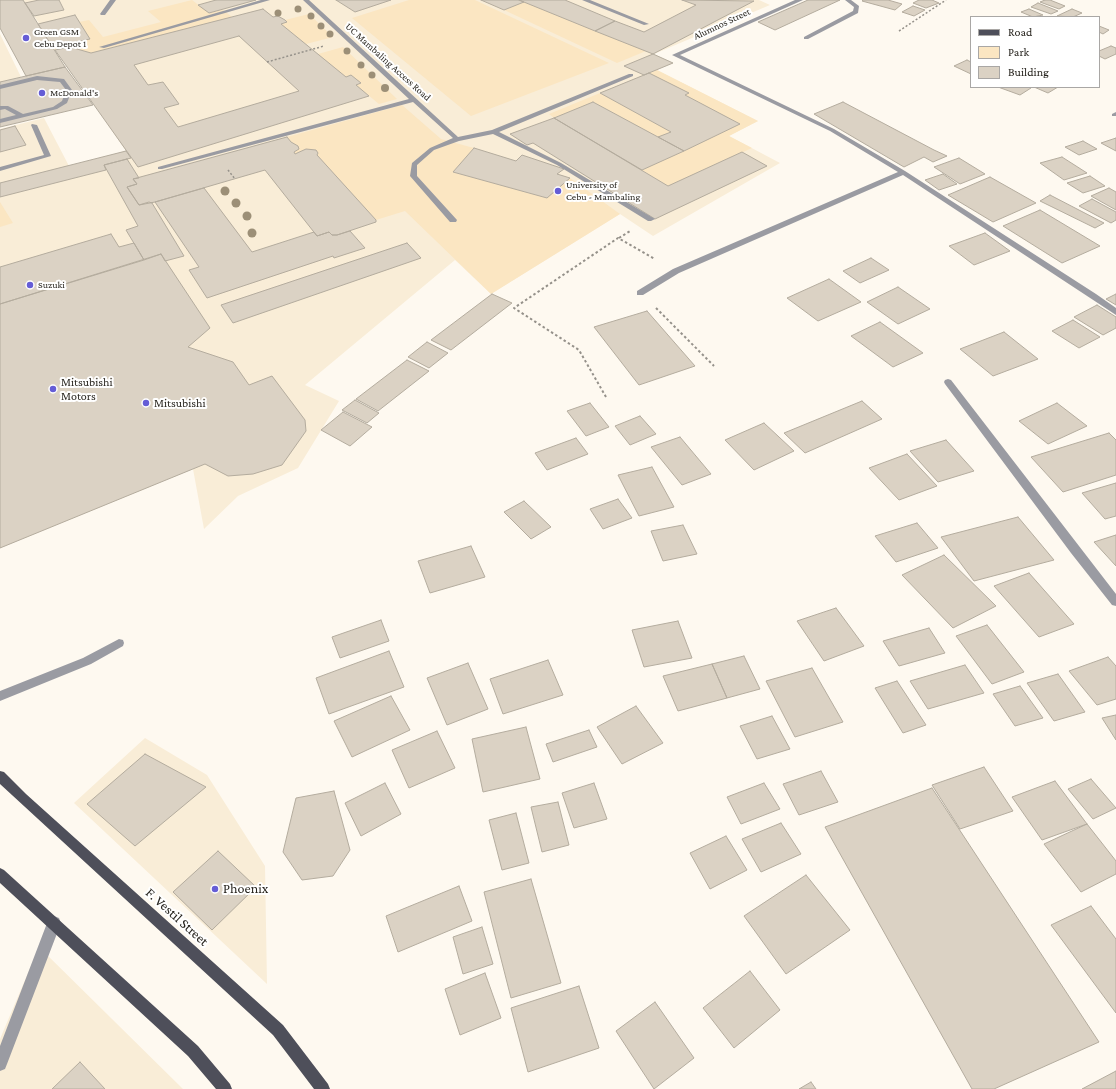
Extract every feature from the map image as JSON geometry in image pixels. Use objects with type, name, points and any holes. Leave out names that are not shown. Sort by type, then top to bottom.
[{"type":"main road","name":"F. Vestil Street","points":[[0,776],[22,798],[278,1030],[323,1089]]},
{"type":"main road","points":[[0,874],[193,1051],[225,1089]]},
{"type":"street","points":[[102,14],[113,0]]},
{"type":"street","points":[[102,47],[267,0]]},
{"type":"street","name":"UC Mambaling Access Road","points":[[306,0],[457,139]]},
{"type":"street","points":[[585,0],[646,24]]},
{"type":"street","name":"Alumnos Street","points":[[800,0],[755,18],[675,55],[832,130],[903,172]]},
{"type":"street","points":[[806,38],[856,12],[857,7],[848,0]]},
{"type":"street","points":[[452,220],[413,176],[414,164],[432,149],[457,139],[494,132],[631,75]]},
{"type":"street","points":[[0,87],[37,78],[62,80],[69,90],[65,102],[55,108],[0,121]]},
{"type":"street","points":[[160,168],[415,99]]},
{"type":"street","points":[[0,108],[6,107],[22,116]]},
{"type":"street","points":[[0,170],[48,156],[34,125]]},
{"type":"street","points":[[494,132],[558,164],[651,219]]},
{"type":"street","points":[[640,293],[676,271],[903,172],[1116,312]]},
{"type":"street","points":[[948,382],[1116,602]]},
{"type":"street","points":[[0,696],[87,661],[120,643]]},
{"type":"street","points":[[0,1064],[54,923]]},
{"type":"path","points":[[898,32],[946,0]]},
{"type":"path","points":[[267,62],[349,39]]},
{"type":"path","points":[[606,398],[579,350],[514,308],[618,238],[676,271]]},
{"type":"path","points":[[640,293],[714,366]]},
{"type":"shaded area","points":[[23,0],[759,0],[770,5],[654,54],[673,63],[657,70],[758,121],[729,136],[780,163],[653,236],[620,214],[491,294],[455,260],[305,385],[339,401],[298,468],[238,496],[204,529],[193,469],[0,548],[0,129],[44,118],[69,166],[126,151]]},
{"type":"shaded area","name":"Green GSM Cebu Depot 1","points":[[0,34],[21,77],[0,82]]},
{"type":"shaded area","points":[[145,738],[207,775],[265,866],[267,984],[74,803]]},
{"type":"shaded area","points":[[39,947],[183,1089],[0,1089],[0,1039]]},
{"type":"green space","points":[[192,0],[209,13],[222,9],[232,17],[91,53],[70,47],[55,50],[52,47],[90,39],[79,22],[89,20],[103,37],[161,22],[148,11]]},
{"type":"green space","points":[[409,0],[475,0],[609,63],[471,116],[352,18]]},
{"type":"green space","points":[[523,1],[646,51],[617,63],[504,10]]},
{"type":"green space","points":[[309,14],[333,37],[306,44],[281,24],[286,22],[285,20]]},
{"type":"green space","points":[[343,47],[397,99],[379,104],[356,85],[361,83],[351,75],[346,77],[318,54]]},
{"type":"green space","points":[[657,70],[758,121],[729,136],[752,148],[668,186],[642,170],[740,124],[685,95],[688,93],[649,73]]},
{"type":"green space","points":[[600,93],[671,132],[658,137],[593,102],[554,118],[549,114]]},
{"type":"green space","points":[[402,105],[441,139],[474,148],[453,172],[547,198],[570,178],[620,214],[491,294],[405,211],[376,220],[317,155],[318,153],[316,150],[306,149],[295,154],[294,152],[299,149],[298,146],[291,142],[287,137]]},
{"type":"green space","points":[[0,202],[13,223],[0,227]]},
{"type":"building","name":"Green GSM Cebu Depot 1","points":[[0,0],[23,0],[65,67],[26,76],[0,28]]},
{"type":"building","points":[[39,0],[59,0],[64,10],[34,16],[25,3]]},
{"type":"building","points":[[216,0],[256,0],[209,13],[198,5]]},
{"type":"building","points":[[336,0],[391,0],[355,12]]},
{"type":"building","points":[[481,0],[519,0],[524,2],[504,10]]},
{"type":"building","points":[[519,0],[565,0],[615,21],[595,31]]},
{"type":"building","points":[[682,0],[754,1],[653,54],[595,31],[615,21],[644,32],[696,5]]},
{"type":"building","points":[[808,0],[840,0],[775,30],[758,22]]},
{"type":"building","points":[[888,0],[902,4],[895,10],[862,1]]},
{"type":"building","points":[[919,0],[932,0],[939,3],[926,8],[913,3]]},
{"type":"building","points":[[1050,0],[1065,6],[1059,9],[1040,2]]},
{"type":"building","points":[[1038,3],[1058,11],[1051,14],[1031,7]]},
{"type":"building","points":[[913,6],[925,10],[914,16],[902,12]]},
{"type":"building","points":[[263,9],[273,17],[278,16],[285,20],[287,22],[281,24],[346,77],[351,75],[361,83],[356,85],[369,96],[138,167],[55,50],[70,47],[91,53]],"holes":[[[239,36],[299,91],[178,127],[164,108],[179,104],[163,82],[148,85],[134,65]]]},
{"type":"building","points":[[1029,9],[1043,15],[1031,16],[1021,12]]},
{"type":"building","points":[[1072,9],[1082,13],[1075,16],[1057,16]]},
{"type":"building","points":[[75,15],[90,39],[52,47],[38,24]]},
{"type":"building","points":[[1100,26],[1109,30],[1103,34],[1100,32]]},
{"type":"building","points":[[1111,46],[1116,48],[1116,54],[1105,59],[1100,56],[1100,51]]},
{"type":"building","points":[[653,54],[673,63],[644,75],[624,66]]},
{"type":"building","points":[[967,60],[970,62],[970,74],[954,66]]},
{"type":"building","name":"McDonald's","points":[[65,67],[93,105],[0,127],[0,82]]},
{"type":"building","points":[[649,73],[689,93],[685,95],[740,124],[684,151],[658,137],[671,132],[600,93]]},
{"type":"building","points":[[1001,88],[1031,88],[1020,95]]},
{"type":"building","points":[[1036,88],[1056,88],[1048,93]]},
{"type":"building","points":[[593,102],[684,151],[642,170],[554,118]]},
{"type":"building","points":[[843,102],[947,156],[933,162],[924,157],[904,167],[814,114]]},
{"type":"building","points":[[554,118],[668,186],[742,152],[767,166],[655,219],[533,143],[527,145],[510,134]]},
{"type":"building","points":[[15,126],[26,145],[0,152],[0,130]]},
{"type":"building","points":[[287,137],[291,142],[298,146],[299,149],[294,152],[295,154],[306,149],[316,150],[318,153],[317,155],[376,220],[376,222],[337,235],[332,235],[329,232],[317,236],[265,170],[155,202],[139,205],[127,187],[137,184],[133,179]]},
{"type":"building","points":[[1116,138],[1116,151],[1101,143]]},
{"type":"building","points":[[1083,141],[1097,149],[1079,155],[1065,147]]},
{"type":"building","points":[[474,148],[516,161],[522,155],[564,169],[557,174],[570,178],[547,198],[453,172]]},
{"type":"building","points":[[126,151],[131,158],[104,165],[106,170],[0,197],[0,183]]},
{"type":"building","points":[[1062,157],[1087,173],[1064,180],[1040,163]]},
{"type":"building","points":[[959,158],[985,174],[960,184],[934,167]]},
{"type":"building","points":[[127,159],[139,178],[133,179],[137,184],[127,187],[139,205],[149,202],[152,203],[184,256],[165,261],[161,254],[144,260],[126,230],[138,226],[104,165]]},
{"type":"building","points":[[943,174],[957,184],[939,190],[925,180]]},
{"type":"building","points":[[1090,176],[1105,186],[1083,193],[1067,183]]},
{"type":"building","points":[[990,177],[1036,203],[993,222],[948,195]]},
{"type":"building","points":[[204,188],[252,252],[314,232],[317,236],[329,232],[332,235],[337,235],[350,231],[365,248],[334,258],[333,256],[207,298],[189,270],[199,267],[155,202]]},
{"type":"building","points":[[1109,188],[1116,192],[1116,210],[1091,196]]},
{"type":"building","points":[[1050,195],[1104,223],[1095,228],[1040,201]]},
{"type":"building","points":[[1092,199],[1116,212],[1116,220],[1111,223],[1079,206]]},
{"type":"building","points":[[1040,210],[1100,246],[1062,263],[1003,226]]},
{"type":"building","points":[[985,233],[1010,251],[974,265],[949,246]]},
{"type":"building","name":"Suzuki","points":[[111,234],[119,247],[134,243],[144,260],[0,304],[0,267]]},
{"type":"building","points":[[407,243],[421,258],[233,323],[221,305]]},
{"type":"building","name":"Mitsubishi","points":[[161,254],[210,328],[188,347],[233,362],[249,385],[272,376],[305,420],[306,431],[282,465],[253,474],[228,476],[205,464],[0,548],[0,304]]},
{"type":"building","points":[[871,258],[889,270],[860,283],[843,271]]},
{"type":"building","points":[[829,279],[861,302],[818,321],[787,298]]},
{"type":"building","points":[[898,287],[930,309],[898,324],[867,302]]},
{"type":"building","points":[[492,294],[512,303],[451,350],[431,340]]},
{"type":"building","points":[[1116,294],[1116,305],[1106,299]]},
{"type":"building","points":[[1097,305],[1116,317],[1116,328],[1103,335],[1074,317]]},
{"type":"building","points":[[647,311],[695,366],[639,385],[594,327]]},
{"type":"building","points":[[1073,320],[1100,337],[1079,348],[1052,331]]},
{"type":"building","points":[[880,322],[923,353],[893,367],[851,336]]},
{"type":"building","points":[[1004,332],[1038,359],[993,376],[960,349]]},
{"type":"building","points":[[427,342],[448,353],[429,368],[408,357]]},
{"type":"building","points":[[407,360],[429,371],[378,411],[356,399]]},
{"type":"building","points":[[355,400],[379,413],[367,423],[342,410]]},
{"type":"building","points":[[862,401],[882,419],[805,453],[784,433]]},
{"type":"building","points":[[590,403],[609,427],[586,436],[567,411]]},
{"type":"building","points":[[1057,403],[1087,426],[1048,444],[1019,421]]},
{"type":"building","points":[[343,412],[372,427],[350,446],[321,430]]},
{"type":"building","points":[[640,416],[656,434],[630,445],[615,426]]},
{"type":"building","points":[[764,423],[794,451],[754,470],[725,440]]},
{"type":"building","points":[[1109,433],[1116,440],[1116,475],[1063,492],[1031,457]]},
{"type":"building","points":[[680,437],[711,474],[682,485],[651,447]]},
{"type":"building","points":[[576,438],[588,454],[547,470],[535,453]]},
{"type":"building","points":[[946,440],[974,471],[938,482],[910,451]]},
{"type":"building","points":[[907,454],[937,486],[899,500],[869,468]]},
{"type":"building","points":[[652,467],[674,507],[639,516],[618,475]]},
{"type":"building","points":[[1116,483],[1116,516],[1105,519],[1082,493]]},
{"type":"building","points":[[618,499],[632,518],[603,529],[590,509]]},
{"type":"building","points":[[524,501],[551,527],[531,539],[504,512]]},
{"type":"building","points":[[1018,517],[1054,560],[974,581],[941,537]]},
{"type":"building","points":[[917,523],[938,548],[896,562],[875,536]]},
{"type":"building","points":[[683,525],[697,554],[663,561],[651,531]]},
{"type":"building","points":[[1116,535],[1116,566],[1094,542]]},
{"type":"building","points":[[471,546],[485,577],[430,593],[418,561]]},
{"type":"building","points":[[944,555],[996,606],[953,628],[902,575]]},
{"type":"building","points":[[1029,573],[1074,624],[1039,637],[994,586]]},
{"type":"building","points":[[836,608],[864,646],[824,661],[797,621]]},
{"type":"building","points":[[381,620],[389,641],[340,658],[332,637]]},
{"type":"building","points":[[678,621],[692,658],[644,667],[632,630]]},
{"type":"building","points":[[987,625],[1024,672],[992,684],[956,636]]},
{"type":"building","points":[[929,628],[945,653],[899,666],[883,641]]},
{"type":"building","points":[[389,651],[404,687],[329,714],[316,678]]},
{"type":"building","points":[[744,656],[760,689],[727,698],[712,664]]},
{"type":"building","points":[[1108,657],[1116,666],[1116,699],[1097,705],[1069,671]]},
{"type":"building","points":[[548,660],[563,695],[503,714],[490,679]]},
{"type":"building","points":[[468,663],[488,709],[447,725],[427,678]]},
{"type":"building","points":[[712,664],[727,698],[678,711],[663,676]]},
{"type":"building","points":[[965,665],[984,693],[928,709],[910,681]]},
{"type":"building","points":[[812,668],[843,722],[795,737],[766,681]]},
{"type":"building","points":[[1058,674],[1085,712],[1054,721],[1027,683]]},
{"type":"building","points":[[897,681],[926,725],[903,733],[875,688]]},
{"type":"building","points":[[1020,686],[1043,718],[1015,726],[993,694]]},
{"type":"building","points":[[391,696],[410,730],[352,757],[334,721]]},
{"type":"building","points":[[636,706],[663,743],[622,764],[597,727]]},
{"type":"building","points":[[1116,715],[1116,740],[1102,718]]},
{"type":"building","points":[[772,716],[790,749],[757,759],[740,726]]},
{"type":"building","points":[[526,727],[540,779],[483,792],[472,739]]},
{"type":"building","points":[[589,730],[597,747],[553,762],[546,744]]},
{"type":"building","points":[[437,731],[455,768],[409,788],[392,750]]},
{"type":"building","points":[[145,754],[206,787],[135,846],[87,804]]},
{"type":"building","points":[[984,767],[1013,811],[960,829],[932,785]]},
{"type":"building","points":[[821,771],[838,802],[799,815],[783,784]]},
{"type":"building","points":[[1091,779],[1116,808],[1093,819],[1068,789]]},
{"type":"building","points":[[1055,781],[1087,824],[1042,840],[1012,797]]},
{"type":"building","points":[[385,783],[401,814],[361,836],[345,803]]},
{"type":"building","points":[[594,783],[607,819],[574,828],[562,793]]},
{"type":"building","points":[[764,783],[780,809],[741,824],[727,797]]},
{"type":"building","points":[[932,788],[1099,1042],[994,1089],[972,1089],[825,827]]},
{"type":"building","points":[[334,791],[350,850],[333,876],[302,880],[283,852],[296,798]]},
{"type":"building","points":[[558,802],[569,845],[542,852],[531,807]]},
{"type":"building","points":[[516,813],[529,863],[502,870],[489,820]]},
{"type":"building","points":[[781,823],[801,854],[761,872],[742,839]]},
{"type":"building","points":[[1087,824],[1116,861],[1116,874],[1081,892],[1044,844]]},
{"type":"building","points":[[726,836],[747,870],[710,889],[690,853]]},
{"type":"building","name":"Phoenix","points":[[218,851],[256,887],[212,930],[173,892]]},
{"type":"building","points":[[806,875],[850,930],[786,974],[744,916]]},
{"type":"building","points":[[531,879],[561,983],[511,998],[484,892]]},
{"type":"building","points":[[459,886],[472,921],[398,952],[386,916]]},
{"type":"building","points":[[1091,906],[1116,939],[1116,1013],[1051,925]]},
{"type":"building","points":[[482,927],[493,964],[463,974],[453,937]]},
{"type":"building","points":[[750,971],[780,1010],[734,1048],[703,1008]]},
{"type":"building","points":[[485,973],[501,1018],[460,1035],[445,989]]},
{"type":"building","points":[[579,986],[599,1048],[528,1072],[511,1008]]},
{"type":"building","points":[[655,1002],[694,1058],[654,1089],[616,1031]]},
{"type":"building","points":[[80,1062],[105,1089],[52,1089]]},
{"type":"building","points":[[1116,1071],[1116,1089],[1082,1089]]},
{"type":"building","points":[[811,1082],[816,1089],[799,1089]]},
{"type":"place","name":"Green GSM Cebu Depot 1","points":[[26,38]]},
{"type":"place","name":"McDonald's","points":[[42,93]]},
{"type":"place","name":"University of Cebu - Mambaling","points":[[558,191]]},
{"type":"place","name":"Suzuki","points":[[30,285]]},
{"type":"place","name":"Mitsubishi Motors","points":[[53,389]]},
{"type":"place","name":"Mitsubishi","points":[[146,403]]},
{"type":"place","name":"Phoenix","points":[[215,889]]}]
